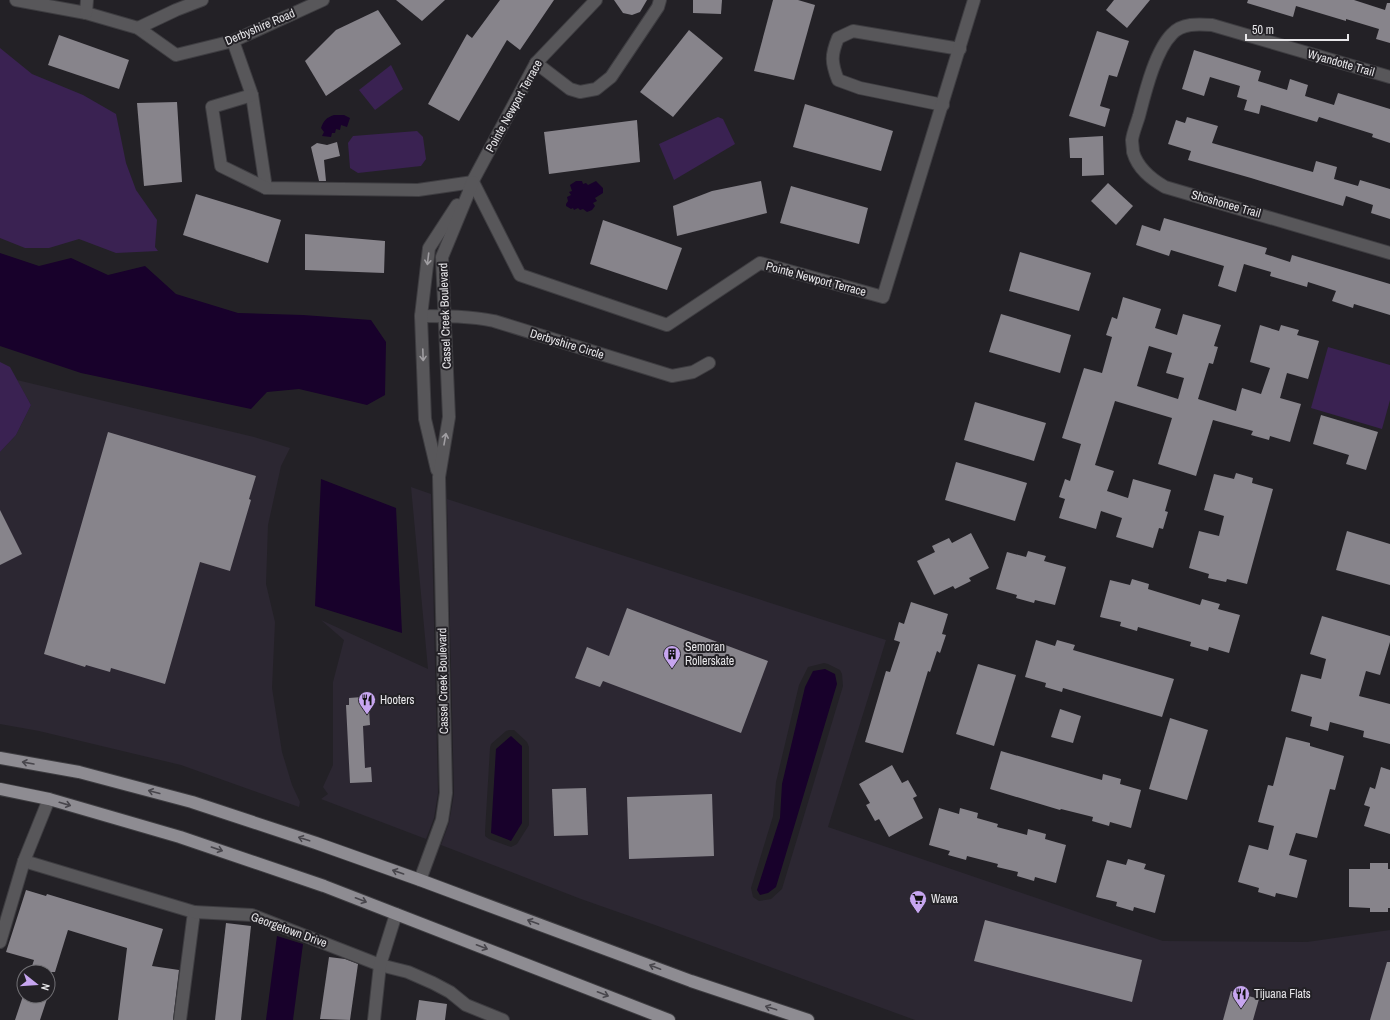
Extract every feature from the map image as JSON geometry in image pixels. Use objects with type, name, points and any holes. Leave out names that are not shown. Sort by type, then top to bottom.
[{"type":"main road","points":[[0,758],[79,772],[192,802],[420,880],[691,981],[808,1020]]},
{"type":"main road","points":[[0,790],[49,799],[180,837],[324,886],[670,1020]]},
{"type":"street","name":"Derbyshire Road","points":[[16,0],[86,13],[138,28],[176,55],[233,41],[303,4],[323,0]]},
{"type":"street","points":[[86,13],[87,0]]},
{"type":"street","points":[[138,28],[176,10],[202,0]]},
{"type":"street","name":"Pointe Newport Terrace","points":[[596,0],[536,63],[473,182],[520,275],[668,325],[760,263],[883,297],[974,0]]},
{"type":"street","points":[[536,63],[570,89],[580,92],[596,89],[611,76],[654,13],[660,0]]},
{"type":"street","name":"Wyandotte Trail","points":[[1145,94],[1162,46],[1172,33],[1184,27],[1197,24],[1212,25],[1390,77]]},
{"type":"street","points":[[943,105],[860,88],[838,80],[832,65],[834,48],[838,38],[853,31],[960,49]]},
{"type":"street","points":[[233,41],[252,95],[266,188]]},
{"type":"street","name":"Shoshonee Trail","points":[[1145,94],[1132,139],[1134,152],[1141,169],[1151,179],[1166,187],[1390,253]]},
{"type":"street","points":[[252,95],[212,106],[221,166],[266,188],[418,190],[473,182]]},
{"type":"street","name":"Cassel Creek Boulevard","points":[[420,880],[442,820],[446,794],[439,477],[449,417],[442,257],[473,182]]},
{"type":"street","name":"Cassel Creek Boulevard","points":[[439,477],[425,419],[421,316],[430,248],[473,182]]},
{"type":"street","name":"Derbyshire Circle","points":[[421,316],[476,317],[494,321],[672,376],[693,372],[708,363]]},
{"type":"street","points":[[0,942],[24,861],[49,799]]},
{"type":"street","name":"Georgetown Drive","points":[[24,861],[194,912],[252,915],[380,965],[408,972],[434,983],[450,992],[466,1005],[504,1020]]},
{"type":"street","points":[[180,1020],[194,912]]},
{"type":"street","points":[[374,1020],[380,965],[396,914]]},
{"type":"shaded area","points":[[0,48],[32,74],[83,95],[116,114],[126,163],[136,190],[157,220],[155,247],[158,251],[116,253],[79,239],[49,248],[25,248],[0,238]]},
{"type":"shaded area","points":[[391,65],[403,89],[375,110],[359,90]]},
{"type":"shaded area","points":[[334,115],[344,115],[350,118],[347,127],[341,125],[340,130],[336,129],[335,133],[332,133],[331,137],[322,136],[324,132],[321,128],[323,123],[327,118]]},
{"type":"shaded area","points":[[718,117],[723,119],[735,144],[674,180],[659,144]]},
{"type":"shaded area","points":[[417,131],[423,137],[426,159],[421,166],[358,173],[350,168],[348,143],[353,136]]},
{"type":"shaded area","points":[[576,181],[582,181],[583,184],[586,183],[588,185],[596,181],[603,188],[603,193],[595,198],[597,201],[593,203],[595,206],[592,210],[587,212],[578,208],[574,210],[573,208],[571,209],[566,206],[568,201],[567,197],[571,195],[569,192],[572,191],[570,185]]},
{"type":"shaded area","points":[[0,253],[39,266],[71,258],[108,275],[145,266],[176,294],[238,313],[303,315],[371,320],[386,342],[385,395],[367,405],[299,389],[267,392],[251,409],[81,373],[0,346]]},
{"type":"shaded area","points":[[1328,347],[1390,365],[1390,400],[1382,429],[1311,408]]},
{"type":"shaded area","points":[[0,362],[10,367],[31,405],[16,435],[0,452]]},
{"type":"shaded area","points":[[17,380],[254,437],[290,448],[281,466],[268,525],[266,584],[275,622],[272,688],[282,752],[292,785],[300,802],[299,807],[181,765],[39,731],[0,724],[0,452],[16,435],[31,405]]},
{"type":"shaded area","points":[[321,479],[396,508],[402,633],[315,606]]},
{"type":"shaded area","points":[[411,487],[431,494],[438,793],[434,818],[426,839],[321,799],[328,794],[323,787],[333,765],[333,682],[344,640],[321,620],[428,669]]},
{"type":"shaded area","points":[[447,499],[886,640],[828,827],[1163,941],[1307,942],[1390,930],[1390,1020],[915,1020],[581,899],[441,845],[449,823],[454,794]],"holes":[[[824,663],[840,670],[842,674],[843,686],[782,889],[771,899],[759,901],[753,897],[751,888],[773,816],[776,782],[799,685],[808,667]],[[509,730],[514,730],[527,742],[529,747],[529,825],[517,844],[511,847],[489,839],[485,836],[490,748],[491,744]]]},
{"type":"shaded area","points":[[825,669],[835,674],[837,684],[776,887],[768,893],[760,895],[757,890],[780,818],[782,784],[805,687],[813,671]]},
{"type":"shaded area","points":[[511,736],[522,746],[522,823],[511,841],[491,833],[496,749]]},
{"type":"shaded area","points":[[277,936],[303,944],[293,1020],[266,1020]]},
{"type":"building","points":[[396,0],[445,0],[422,21]]},
{"type":"building","points":[[500,0],[554,0],[520,50],[507,40],[459,121],[428,104],[467,34],[472,38]]},
{"type":"building","points":[[614,0],[647,0],[640,12],[632,15],[623,13]]},
{"type":"building","points":[[693,0],[722,0],[721,14],[693,13]]},
{"type":"building","points":[[773,0],[798,0],[815,5],[794,80],[754,71]]},
{"type":"building","points":[[1114,0],[1150,0],[1127,28],[1106,10]]},
{"type":"building","points":[[1248,0],[1354,0],[1385,10],[1387,3],[1390,3],[1390,43],[1376,39],[1379,29],[1346,19],[1346,21],[1296,6],[1293,17],[1247,3]]},
{"type":"building","points":[[378,10],[401,44],[326,96],[305,61],[336,30]]},
{"type":"building","points":[[689,30],[723,58],[673,117],[640,92]]},
{"type":"building","points":[[1097,31],[1129,41],[1117,77],[1109,75],[1100,106],[1110,109],[1105,127],[1069,116]]},
{"type":"building","points":[[59,35],[129,60],[119,89],[48,65]]},
{"type":"building","points":[[1194,50],[1261,71],[1258,81],[1287,90],[1290,79],[1308,85],[1305,96],[1334,105],[1338,93],[1390,109],[1390,143],[1372,137],[1373,134],[1319,117],[1317,122],[1261,105],[1259,114],[1244,110],[1247,100],[1237,97],[1240,86],[1210,77],[1204,96],[1182,89]]},
{"type":"building","points":[[177,102],[182,182],[144,186],[137,103]]},
{"type":"building","points":[[805,104],[893,131],[881,171],[793,147]]},
{"type":"building","points":[[1187,117],[1218,126],[1212,143],[1313,172],[1316,161],[1337,167],[1334,179],[1358,186],[1360,180],[1390,189],[1390,219],[1371,213],[1373,205],[1346,196],[1343,206],[1188,160],[1191,151],[1168,144],[1176,120],[1185,123]]},
{"type":"building","points":[[637,120],[640,162],[549,174],[544,132]]},
{"type":"building","points":[[1103,136],[1104,175],[1082,176],[1082,158],[1070,158],[1069,138]]},
{"type":"building","points":[[337,142],[340,156],[324,160],[326,181],[319,181],[311,147],[317,143],[327,145]]},
{"type":"building","points":[[761,181],[767,213],[677,236],[673,206],[712,191]]},
{"type":"building","points":[[1108,183],[1133,206],[1116,225],[1091,201]]},
{"type":"building","points":[[791,186],[868,208],[859,244],[780,223]]},
{"type":"building","points":[[196,194],[281,220],[268,263],[183,235]]},
{"type":"building","points":[[1164,218],[1267,248],[1265,254],[1290,262],[1292,255],[1390,284],[1390,315],[1354,304],[1353,308],[1332,301],[1336,291],[1308,282],[1307,287],[1270,276],[1271,272],[1244,264],[1236,292],[1218,286],[1224,266],[1171,250],[1169,256],[1136,245],[1142,225],[1160,231]]},
{"type":"building","points":[[603,220],[682,248],[667,290],[590,264]]},
{"type":"building","points":[[305,234],[385,241],[384,273],[305,270]]},
{"type":"building","points":[[1020,252],[1091,273],[1079,311],[1009,291]]},
{"type":"building","points":[[1123,297],[1161,309],[1155,328],[1177,335],[1183,314],[1221,325],[1214,346],[1218,347],[1213,364],[1209,363],[1198,399],[1236,411],[1242,388],[1261,394],[1270,368],[1250,362],[1260,325],[1279,331],[1281,325],[1299,330],[1297,335],[1319,341],[1308,379],[1287,373],[1280,398],[1301,404],[1290,442],[1270,436],[1269,440],[1251,435],[1253,431],[1213,420],[1196,476],[1158,464],[1172,418],[1115,401],[1095,465],[1114,471],[1107,491],[1128,498],[1133,479],[1171,490],[1165,511],[1168,512],[1163,529],[1159,528],[1153,548],[1116,537],[1122,518],[1101,511],[1096,529],[1059,518],[1065,499],[1059,497],[1065,479],[1070,481],[1081,444],[1062,438],[1084,368],[1102,373],[1112,337],[1106,335],[1112,317],[1117,319]],"holes":[[[1149,346],[1172,353],[1166,373],[1184,378],[1178,399],[1137,386]]]},
{"type":"building","points":[[1001,314],[1071,335],[1060,373],[989,352]]},
{"type":"building","points":[[975,402],[1046,423],[1034,461],[964,440]]},
{"type":"building","points":[[1321,415],[1378,432],[1366,470],[1346,464],[1349,455],[1313,444]]},
{"type":"building","points":[[108,432],[256,476],[249,499],[251,500],[230,571],[200,562],[165,684],[111,668],[110,672],[86,665],[85,667],[44,654]]},
{"type":"building","points":[[956,462],[1027,483],[1015,521],[945,500]]},
{"type":"building","points":[[1236,473],[1253,478],[1252,483],[1273,489],[1247,584],[1227,579],[1226,582],[1208,578],[1209,574],[1189,568],[1199,531],[1219,536],[1224,516],[1204,510],[1214,474],[1234,479]]},
{"type":"building","points":[[0,510],[22,554],[0,565]]},
{"type":"building","points":[[1347,531],[1390,544],[1390,585],[1336,570]]},
{"type":"building","points":[[971,533],[989,568],[969,578],[971,581],[955,589],[953,586],[934,595],[917,561],[935,552],[932,546],[949,538],[952,543]]},
{"type":"building","points":[[1028,551],[1046,556],[1044,561],[1066,567],[1055,605],[1035,600],[1034,603],[1016,598],[1017,595],[996,589],[1007,552],[1026,557]]},
{"type":"building","points":[[1132,579],[1149,584],[1148,589],[1200,605],[1202,599],[1220,604],[1218,609],[1240,615],[1229,653],[1209,647],[1208,651],[1190,646],[1191,642],[1138,627],[1137,631],[1120,626],[1121,622],[1100,617],[1110,580],[1130,585]]},
{"type":"building","points":[[911,602],[948,614],[942,634],[946,635],[940,653],[937,651],[930,672],[928,671],[903,753],[865,742],[886,671],[890,672],[900,642],[894,640],[899,622],[904,624]]},
{"type":"building","name":"Semoran Rollerskate","points":[[627,608],[768,661],[741,733],[603,681],[600,687],[575,678],[587,647],[609,656]]},
{"type":"building","points":[[1322,616],[1390,636],[1390,642],[1380,675],[1366,671],[1359,696],[1390,704],[1390,744],[1363,737],[1364,731],[1330,722],[1328,731],[1310,726],[1312,717],[1291,711],[1301,674],[1321,679],[1326,659],[1310,654]]},
{"type":"building","points":[[1036,640],[1055,646],[1057,640],[1075,645],[1073,650],[1174,679],[1162,717],[1063,688],[1062,692],[1045,687],[1046,683],[1025,677]]},
{"type":"building","points":[[978,664],[1016,675],[994,746],[956,734]]},
{"type":"building","points":[[362,697],[362,709],[369,709],[370,725],[363,726],[365,768],[371,767],[372,782],[350,783],[346,705],[349,705],[349,698]]},
{"type":"building","points":[[1060,709],[1081,716],[1073,743],[1051,737]]},
{"type":"building","points":[[1170,718],[1208,730],[1187,800],[1149,789]]},
{"type":"building","points":[[1286,737],[1310,743],[1310,746],[1344,756],[1335,790],[1330,789],[1317,838],[1296,833],[1289,855],[1307,860],[1297,898],[1276,893],[1275,897],[1258,892],[1259,888],[1238,882],[1249,845],[1268,850],[1274,826],[1258,822],[1268,785],[1273,786]]},
{"type":"building","points":[[1001,751],[1102,780],[1103,774],[1121,779],[1120,784],[1141,790],[1131,828],[1110,822],[1109,826],[1092,821],[1093,817],[1060,810],[990,789]]},
{"type":"building","points":[[892,765],[902,783],[908,780],[917,796],[913,798],[923,818],[889,837],[879,819],[875,821],[866,805],[870,803],[859,784]]},
{"type":"building","points":[[1381,767],[1390,770],[1390,834],[1364,826],[1370,807],[1364,805],[1370,787],[1375,789]]},
{"type":"building","points":[[586,788],[588,835],[554,836],[552,789]]},
{"type":"building","points":[[712,794],[714,856],[629,859],[627,797]]},
{"type":"building","points":[[939,808],[959,814],[960,808],[978,813],[977,818],[998,824],[997,827],[1027,835],[1028,829],[1046,834],[1045,839],[1066,845],[1056,883],[1035,877],[1034,881],[1017,876],[1018,872],[997,867],[998,864],[967,856],[966,860],[948,855],[950,851],[929,845]]},
{"type":"building","points":[[1128,859],[1146,864],[1144,869],[1165,875],[1155,913],[1134,907],[1133,911],[1116,906],[1117,902],[1096,897],[1107,860],[1126,865]]},
{"type":"building","points":[[1370,863],[1388,863],[1388,869],[1390,869],[1390,908],[1388,908],[1388,912],[1370,912],[1370,908],[1349,907],[1349,869],[1370,869]]},
{"type":"building","points":[[26,890],[46,896],[47,894],[163,929],[152,966],[179,970],[173,1020],[118,1020],[127,948],[68,930],[56,969],[56,964],[33,964],[34,960],[6,952]]},
{"type":"building","points":[[985,920],[1142,960],[1132,1002],[974,961]]},
{"type":"building","points":[[226,923],[251,926],[241,1020],[215,1020]]},
{"type":"building","points":[[329,957],[345,959],[358,964],[350,1020],[320,1019]]},
{"type":"building","points":[[1387,962],[1390,962],[1390,1020],[1370,1020]]},
{"type":"building","name":"Tijuana Flats","points":[[1231,991],[1259,999],[1253,1020],[1223,1020]]},
{"type":"building","points":[[419,1000],[447,1004],[445,1020],[416,1020]]},
{"type":"building","points":[[20,1004],[45,1004],[40,1020],[15,1020]]},
{"type":"place","name":"Semoran Rollerskate","points":[[672,669]]},
{"type":"place","name":"Hooters","points":[[367,715]]},
{"type":"place","name":"Wawa","points":[[918,914]]},
{"type":"place","name":"Tijuana Flats","points":[[1241,1009]]}]
